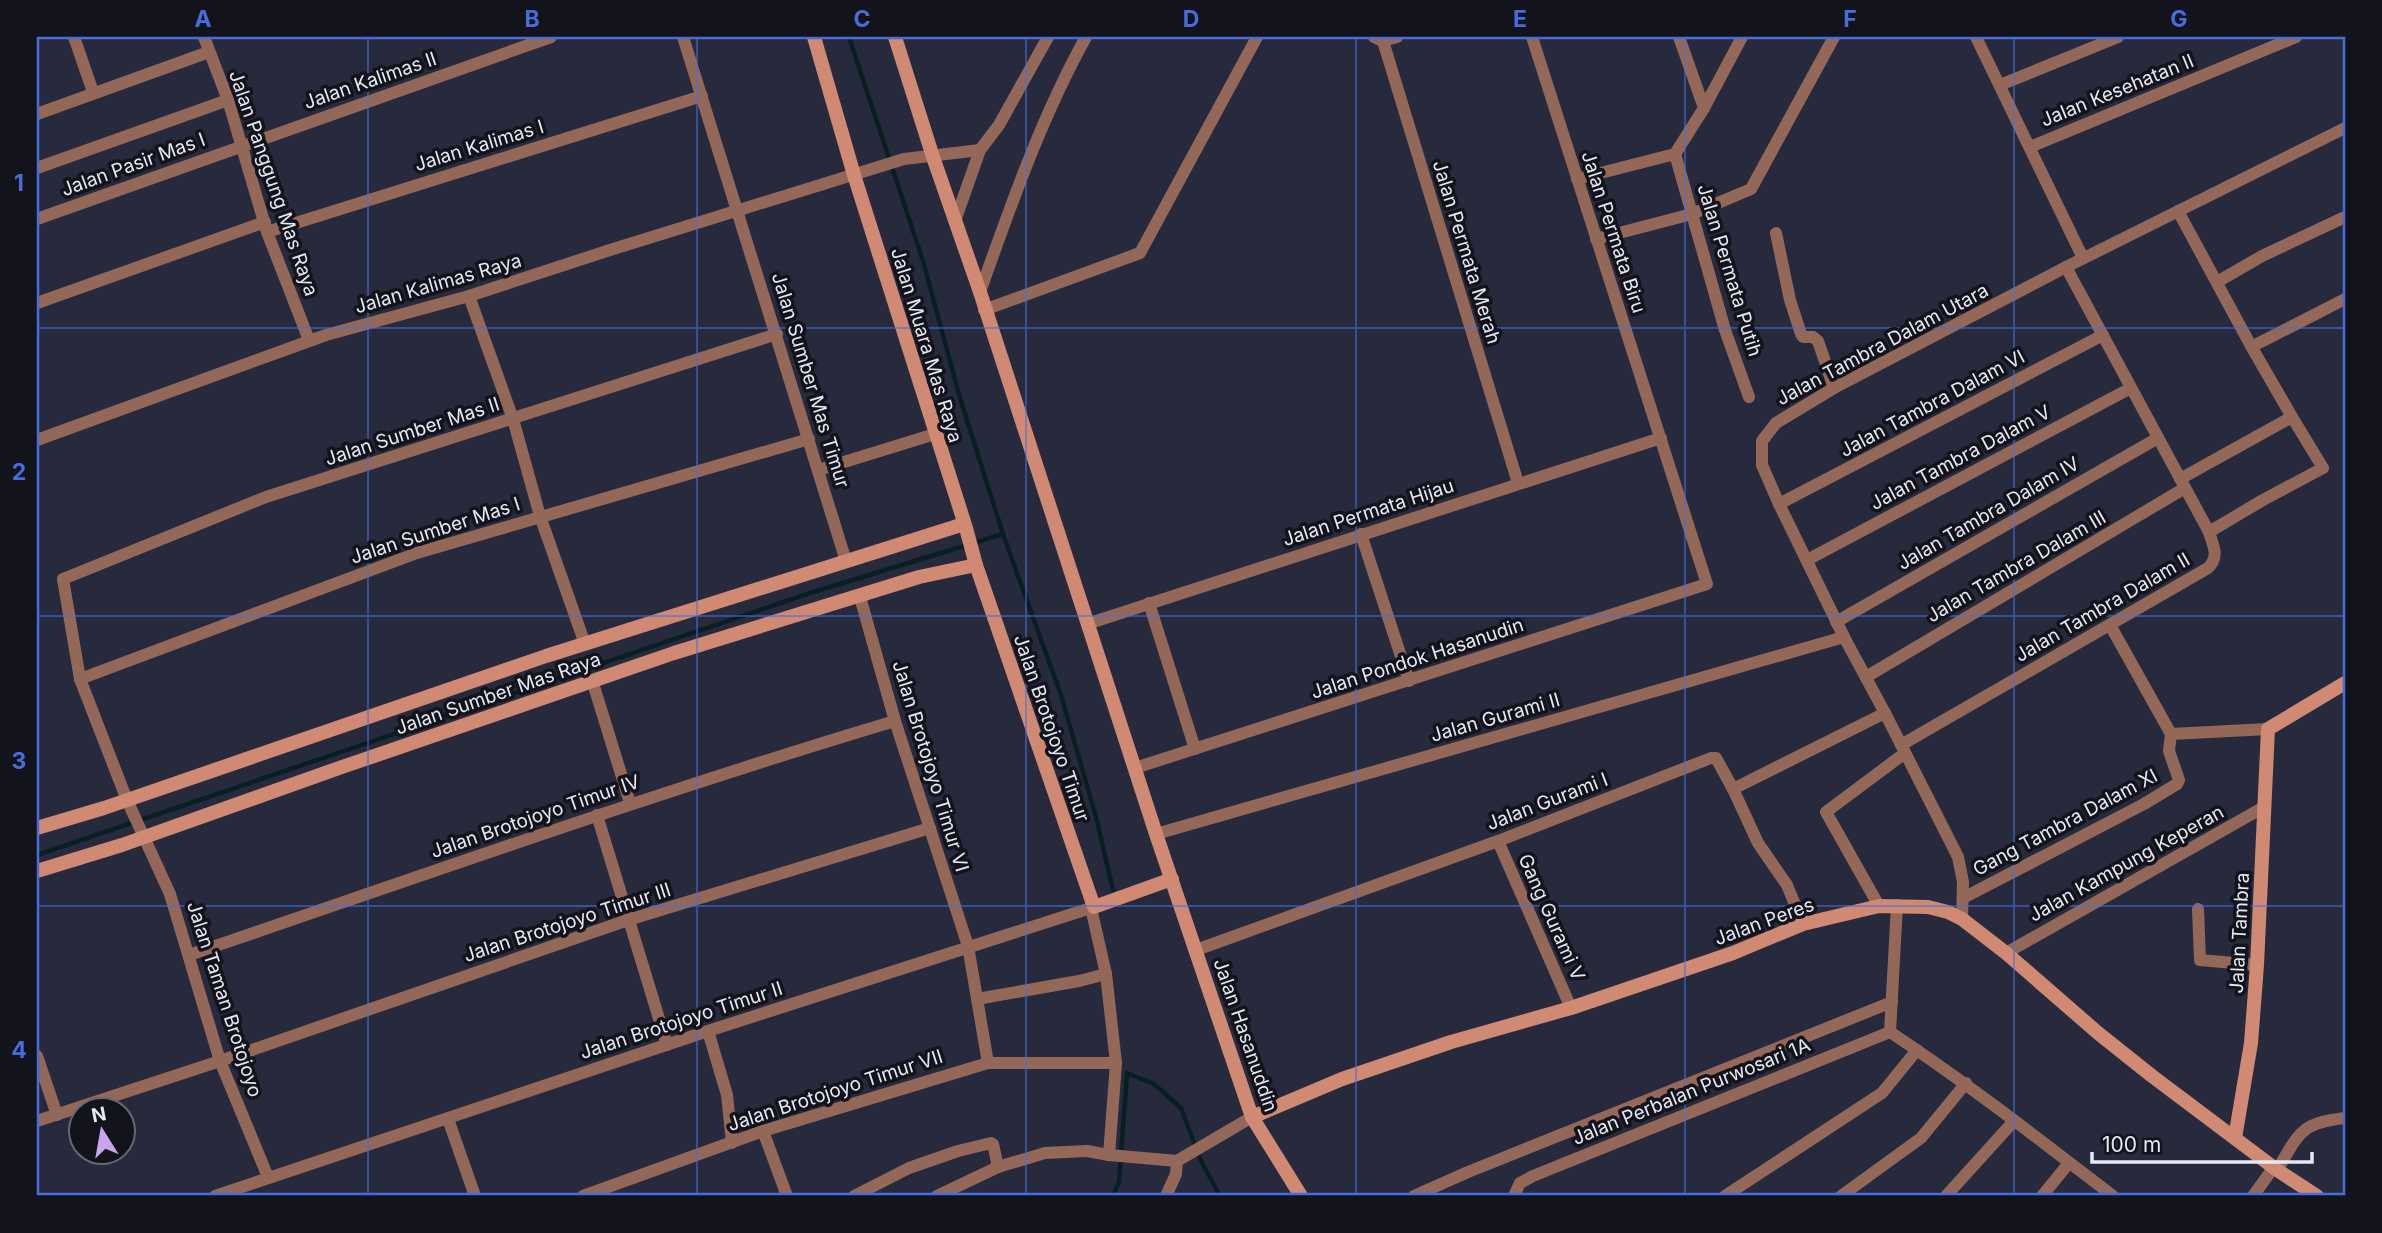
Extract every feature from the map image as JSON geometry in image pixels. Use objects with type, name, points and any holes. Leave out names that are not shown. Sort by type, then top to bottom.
[{"type":"street","points":[[74,37],[93,92]]},
{"type":"street","name":"Jalan Panggung Mas Raya","points":[[204,37],[228,100],[266,227],[309,341]]},
{"type":"street","name":"Jalan Kalimas II","points":[[242,145],[551,37]]},
{"type":"street","name":"Jalan Sumber Mas Timur","points":[[683,37],[846,561]]},
{"type":"street","name":"Jalan Muara Mas Raya","points":[[814,37],[854,175],[975,563]]},
{"type":"street","name":"Jalan Hasanuddin","points":[[896,37],[1156,834],[1252,1117],[1301,1196]]},
{"type":"street","points":[[955,221],[980,150],[999,125],[1048,37]]},
{"type":"street","points":[[979,292],[1033,144],[1086,37]]},
{"type":"street","points":[[984,310],[1140,253],[1257,37]]},
{"type":"street","points":[[1378,39],[1397,37]]},
{"type":"street","name":"Jalan Permata Biru","points":[[1532,37],[1707,581]]},
{"type":"street","points":[[1679,37],[1704,108]]},
{"type":"street","points":[[1577,179],[1675,154],[1704,108],[1742,37]]},
{"type":"street","points":[[1596,239],[1692,214],[1751,189],[1834,37]]},
{"type":"street","points":[[2000,85],[2118,37]]},
{"type":"street","name":"Jalan Kesehatan II","points":[[2030,147],[2296,37]]},
{"type":"street","points":[[1980,38],[2083,258]]},
{"type":"street","name":"Jalan Permata Merah","points":[[1378,39],[1518,483]]},
{"type":"street","points":[[37,114],[209,52]]},
{"type":"street","name":"Jalan Kalimas I","points":[[37,303],[266,227],[702,96]]},
{"type":"street","points":[[37,168],[228,100]]},
{"type":"street","name":"Jalan Tambra Dalam Utara","points":[[1962,919],[1963,882],[1958,857],[1836,622],[1779,505],[1762,465],[1762,441],[1776,423],[1834,388],[2083,258],[2345,128]]},
{"type":"street","name":"Jalan Pasir Mas I","points":[[37,219],[242,145]]},
{"type":"street","name":"Jalan Kalimas Raya","points":[[37,440],[309,341],[469,296],[904,159],[980,150]]},
{"type":"street","name":"Jalan Permata Putih","points":[[1675,154],[1725,330],[1749,397]]},
{"type":"street","points":[[2178,211],[2251,346],[2323,469],[2209,532]]},
{"type":"street","points":[[2217,282],[2270,252],[2345,217]]},
{"type":"street","points":[[1776,233],[1790,300],[1801,334],[1818,341],[1834,388]]},
{"type":"street","name":"Jalan Tambra Dalam II","points":[[1879,906],[1826,812],[1903,749],[2208,568],[2215,561],[2216,553],[2209,532],[2066,267]]},
{"type":"street","points":[[469,296],[513,419],[540,516],[585,644]]},
{"type":"street","points":[[2251,346],[2345,299]]},
{"type":"street","name":"Jalan Sumber Mas II","points":[[64,579],[266,497],[777,334]]},
{"type":"street","name":"Jalan Tambra Dalam VI","points":[[1779,505],[2103,335]]},
{"type":"street","name":"Jalan Tambra Dalam V","points":[[1807,560],[2131,388]]},
{"type":"street","name":"Jalan Tambra Dalam III","points":[[1866,677],[2292,417]]},
{"type":"street","points":[[818,470],[935,434]]},
{"type":"street","name":"Jalan Permata Hijau","points":[[1087,624],[1661,438]]},
{"type":"street","name":"Jalan Tambra Dalam IV","points":[[1836,622],[2158,438]]},
{"type":"street","name":"Jalan Sumber Mas I","points":[[80,679],[417,553],[809,439]]},
{"type":"street","name":"Jalan Sumber Mas Raya","points":[[37,828],[128,802],[379,712],[585,644],[965,526]]},
{"type":"street","points":[[1361,534],[1409,681]]},
{"type":"street","name":"Jalan Sumber Mas Raya","points":[[37,871],[592,680],[919,577],[975,563]]},
{"type":"street","name":"Jalan Brotojoyo Timur","points":[[975,563],[1097,906]]},
{"type":"street","name":"Jalan Taman Brotojoyo","points":[[64,579],[80,679],[128,802],[170,894],[220,1061],[268,1177]]},
{"type":"street","name":"Jalan Pondok Hasanudin","points":[[1135,768],[1704,586],[1707,581]]},
{"type":"street","name":"Jalan Brotojoyo Timur VI","points":[[860,597],[895,721],[968,946]]},
{"type":"street","points":[[1149,603],[1195,749]]},
{"type":"street","points":[[2110,625],[2171,734],[2268,729],[2345,683]]},
{"type":"street","name":"Jalan Gurami II","points":[[1156,834],[1844,637]]},
{"type":"street","points":[[592,680],[630,803]]},
{"type":"street","points":[[1803,924],[1787,885],[1758,843],[1733,789],[1885,713]]},
{"type":"street","name":"Jalan Brotojoyo Timur IV","points":[[189,956],[630,803],[895,721]]},
{"type":"street","name":"Jalan Tambra","points":[[2235,1138],[2251,1043],[2268,729]]},
{"type":"street","name":"Gang Tambra Dalam XI","points":[[1962,898],[2144,804],[2177,784],[2179,780],[2168,747],[2171,734]]},
{"type":"street","name":"Jalan Gurami I","points":[[1196,950],[1497,841],[1711,758],[1716,758],[1733,789]]},
{"type":"street","name":"Jalan Kampung Keperan","points":[[2006,953],[2264,807]]},
{"type":"street","points":[[597,815],[667,1045]]},
{"type":"street","name":"Jalan Brotojoyo Timur III","points":[[37,1121],[220,1061],[628,920],[930,828]]},
{"type":"street","name":"Gang Gurami V","points":[[1497,841],[1571,1008]]},
{"type":"street","points":[[1111,1154],[1116,1063],[1097,906],[1172,879]]},
{"type":"street","points":[[1897,905],[1890,1032],[1966,1083],[2113,1196]]},
{"type":"street","name":"Jalan Brotojoyo Timur II","points":[[220,1196],[268,1177],[708,1031],[1097,906]]},
{"type":"street","name":"Jalan Peres","points":[[1252,1117],[1366,1071],[1451,1042],[1571,1008],[1733,953],[1803,924],[1879,906],[1928,907],[1962,919],[2006,953],[2098,1033],[2316,1196]]},
{"type":"street","points":[[2198,909],[2200,960],[2257,965]]},
{"type":"street","points":[[968,946],[988,1063]]},
{"type":"street","points":[[978,999],[1106,974]]},
{"type":"street","points":[[1414,1196],[1892,1002]]},
{"type":"street","points":[[708,1031],[727,1095],[732,1143]]},
{"type":"street","name":"Jalan Perbalan Purwosari 1A","points":[[1514,1196],[1520,1183],[1533,1175],[1890,1032]]},
{"type":"street","points":[[1725,1196],[1882,1093],[1917,1050]]},
{"type":"street","points":[[37,1056],[57,1115]]},
{"type":"street","name":"Jalan Brotojoyo Timur VII","points":[[583,1196],[762,1131],[988,1063],[1116,1063]]},
{"type":"street","points":[[1841,1196],[1921,1138],[1966,1083]]},
{"type":"street","points":[[937,1196],[998,1167],[1045,1153],[1087,1151],[1179,1160],[1252,1117]]},
{"type":"street","points":[[2253,1196],[2299,1133],[2319,1121],[2345,1118]]},
{"type":"street","points":[[448,1119],[475,1196]]},
{"type":"street","points":[[1946,1196],[2014,1122]]},
{"type":"street","points":[[762,1131],[787,1196]]},
{"type":"street","points":[[854,1196],[909,1168],[991,1143],[998,1167]]},
{"type":"street","points":[[1166,1196],[1179,1160]]},
{"type":"street","points":[[2042,1196],[2070,1163]]},
{"type":"waterway","points":[[849,37],[923,261],[960,398],[1003,534],[1061,695],[1096,817],[1113,890]]},
{"type":"waterway","points":[[37,855],[807,594],[1003,534]]},
{"type":"waterway","points":[[1113,1196],[1119,1182],[1127,1073],[1154,1084],[1181,1108],[1201,1161],[1220,1196]]}]
